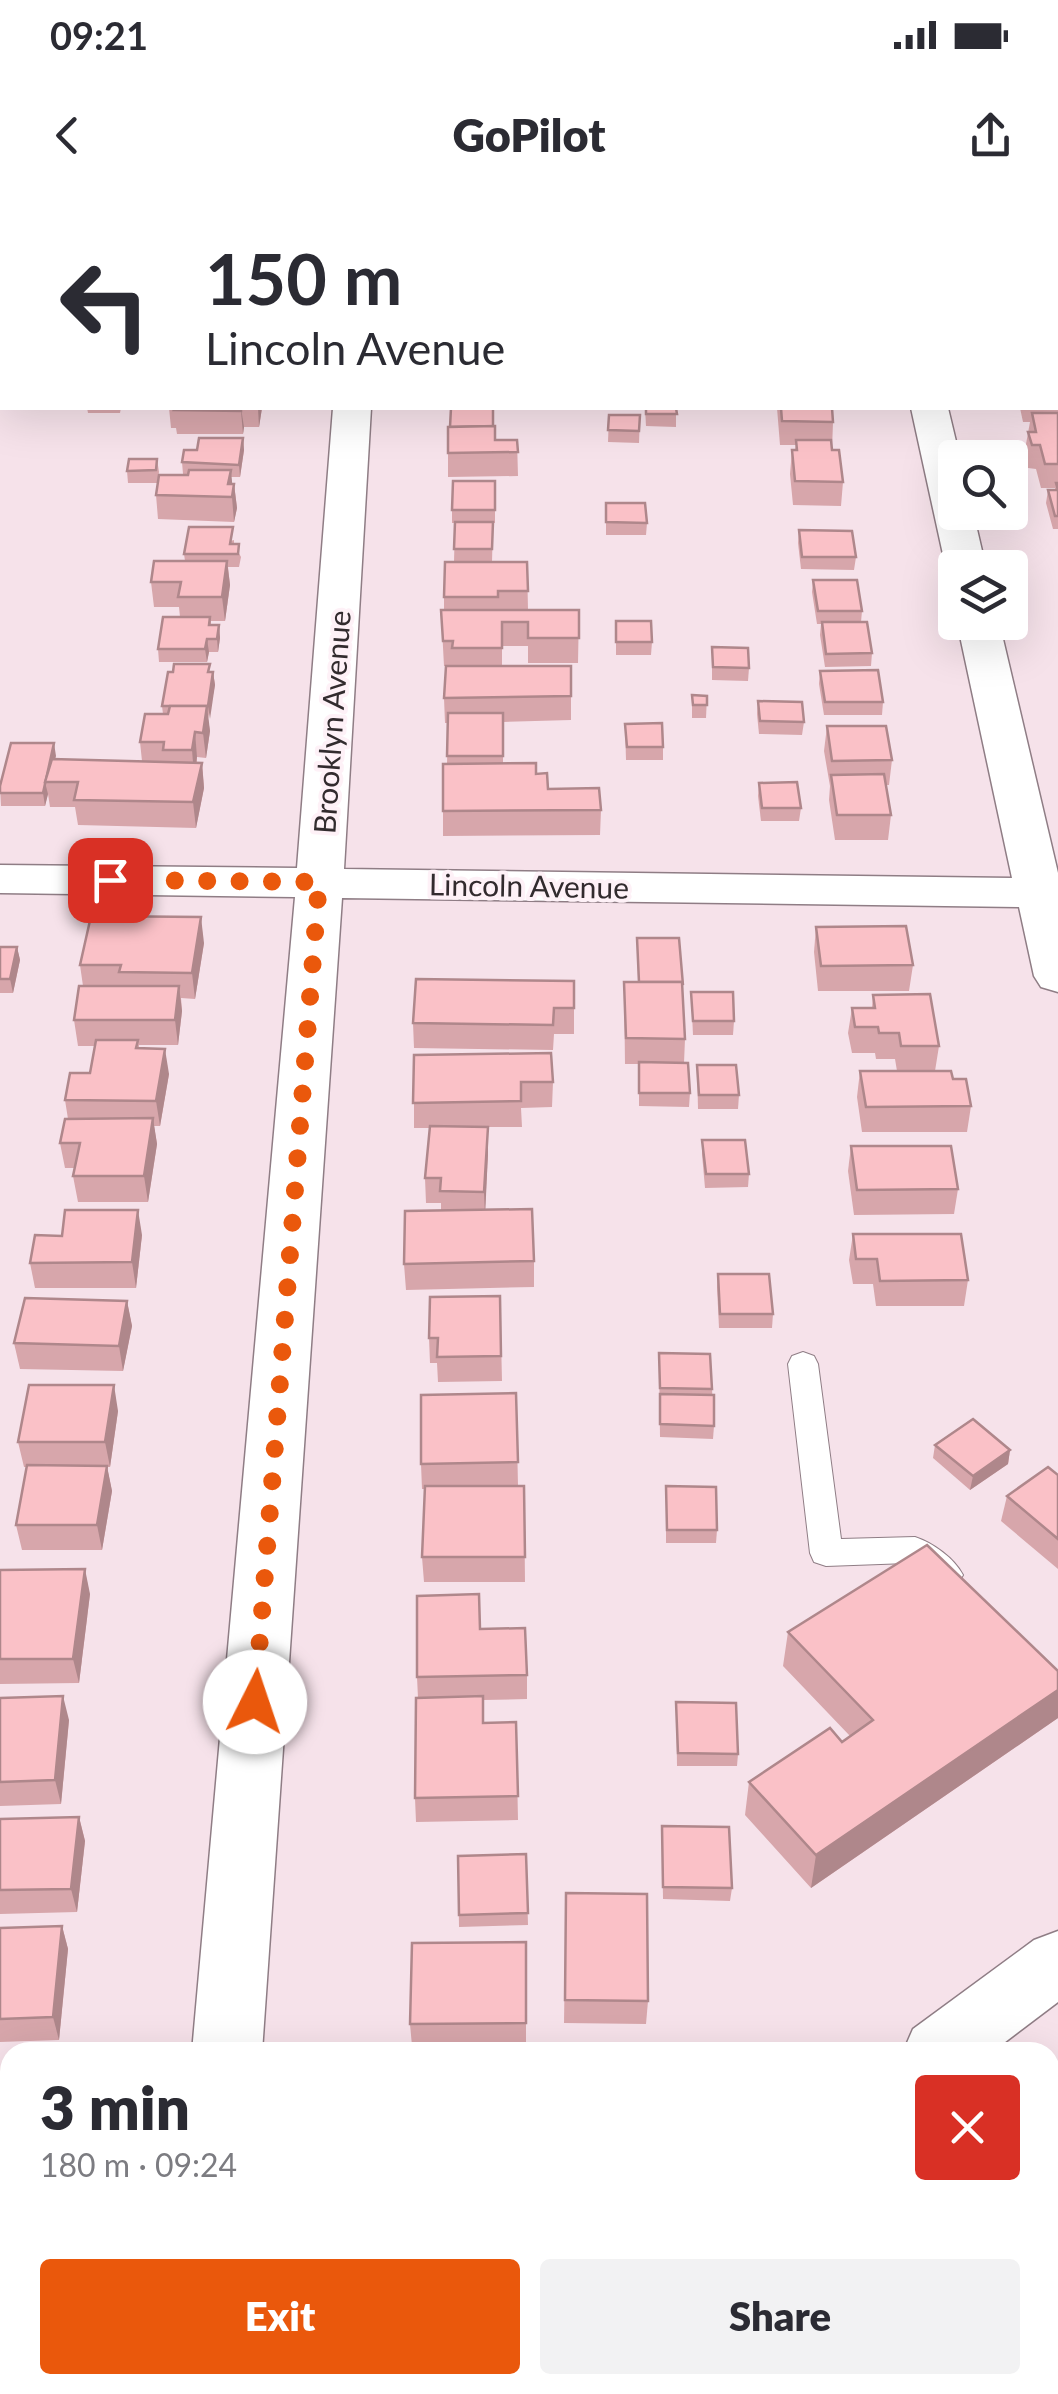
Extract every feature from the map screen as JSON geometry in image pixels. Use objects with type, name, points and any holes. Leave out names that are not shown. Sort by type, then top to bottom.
[{"type":"street","name":"Brooklyn Avenue","points":[[228,2042],[319,882],[352,410]]},
{"type":"street","points":[[928,410],[962,550]]},
{"type":"street","points":[[983,640],[1049,892],[1058,976]]},
{"type":"street","name":"Lincoln Avenue","points":[[0,878],[1049,892]]},
{"type":"street","points":[[951,2042],[1058,1962]]},
{"type":"lane","points":[[803,1364],[826,1552],[915,1550],[968,1592]]},
{"type":"building","points":[[451,410],[493,410],[493,426],[450,427]]},
{"type":"building","points":[[646,410],[676,410],[677,414],[646,414]]},
{"type":"building","points":[[781,410],[832,410],[833,422],[782,421]]},
{"type":"building","points":[[1032,413],[1058,413],[1058,464],[1045,464],[1040,445],[1032,445],[1028,432],[1036,432]]},
{"type":"building","points":[[609,415],[640,415],[639,431],[608,430]]},
{"type":"building","points":[[495,426],[495,440],[517,440],[518,452],[448,453],[448,427]]},
{"type":"building","points":[[199,438],[243,438],[239,465],[182,462],[184,450],[197,450]]},
{"type":"building","points":[[796,440],[831,440],[832,450],[839,450],[843,482],[795,481],[792,450],[797,450]]},
{"type":"building","points":[[129,459],[157,459],[156,470],[127,471]]},
{"type":"building","points":[[189,470],[231,470],[228,484],[234,484],[232,497],[156,495],[159,475],[188,475]]},
{"type":"building","points":[[453,481],[495,481],[495,510],[452,510]]},
{"type":"building","points":[[1048,490],[1058,490],[1058,516],[1055,516]]},
{"type":"building","points":[[606,503],[645,503],[647,523],[606,522]]},
{"type":"building","points":[[455,522],[493,522],[492,549],[454,549]]},
{"type":"building","points":[[189,527],[233,527],[230,544],[239,544],[238,554],[184,554]]},
{"type":"building","points":[[799,530],[852,531],[856,557],[802,557]]},
{"type":"building","points":[[154,561],[227,561],[222,597],[178,597],[181,582],[151,582]]},
{"type":"building","points":[[445,562],[527,562],[528,591],[498,591],[498,597],[444,597]]},
{"type":"building","points":[[813,580],[857,580],[862,611],[818,611]]},
{"type":"building","points":[[441,610],[579,610],[579,638],[528,638],[528,622],[502,622],[502,648],[452,648],[453,641],[443,641]]},
{"type":"building","points":[[163,617],[210,617],[209,625],[219,625],[217,639],[207,639],[205,649],[158,649]]},
{"type":"building","points":[[616,621],[651,621],[652,642],[616,642]]},
{"type":"building","points":[[822,622],[867,622],[872,653],[826,654]]},
{"type":"building","points":[[712,647],[748,648],[749,668],[713,667]]},
{"type":"building","points":[[174,664],[210,664],[208,672],[213,672],[208,706],[162,706],[168,672],[173,672]]},
{"type":"building","points":[[446,666],[571,666],[571,696],[444,698]]},
{"type":"building","points":[[878,670],[883,702],[825,702],[820,671]]},
{"type":"building","points":[[692,695],[707,696],[707,705],[693,705]]},
{"type":"building","points":[[758,701],[802,702],[804,722],[760,721]]},
{"type":"building","points":[[170,706],[207,706],[203,733],[195,732],[192,750],[163,750],[164,742],[140,742],[145,714],[168,714]]},
{"type":"building","points":[[448,713],[503,713],[503,756],[447,756]]},
{"type":"building","points":[[662,723],[663,747],[627,747],[625,724]]},
{"type":"building","points":[[827,726],[886,726],[892,760],[832,761]]},
{"type":"building","points":[[11,743],[54,743],[43,793],[0,793]]},
{"type":"building","points":[[52,759],[202,763],[193,802],[74,800],[78,782],[45,782]]},
{"type":"building","points":[[536,763],[536,774],[547,773],[548,789],[599,788],[601,810],[443,811],[443,764]]},
{"type":"building","points":[[884,774],[891,815],[837,815],[831,775]]},
{"type":"building","points":[[797,782],[801,808],[762,808],[759,783]]},
{"type":"building","points":[[91,916],[201,917],[192,973],[119,972],[121,965],[80,965]]},
{"type":"building","points":[[906,926],[913,965],[821,966],[816,927]]},
{"type":"building","points":[[637,938],[679,938],[683,985],[639,982]]},
{"type":"building","points":[[0,947],[17,947],[10,979],[0,979]]},
{"type":"building","points":[[416,979],[574,981],[574,1008],[554,1008],[553,1025],[413,1023]]},
{"type":"building","points":[[624,982],[682,982],[685,1039],[626,1038]]},
{"type":"building","points":[[79,986],[179,986],[175,1020],[74,1020]]},
{"type":"building","points":[[691,992],[733,992],[734,1021],[693,1021]]},
{"type":"building","points":[[930,994],[939,1046],[901,1046],[899,1033],[879,1033],[878,1027],[855,1027],[852,1008],[875,1008],[873,995]]},
{"type":"building","points":[[96,1040],[138,1040],[136,1048],[165,1049],[156,1101],[65,1100],[70,1073],[90,1073]]},
{"type":"building","points":[[551,1053],[553,1082],[521,1082],[521,1101],[413,1103],[414,1055]]},
{"type":"building","points":[[639,1062],[688,1063],[690,1093],[639,1093]]},
{"type":"building","points":[[697,1065],[736,1065],[739,1095],[699,1095]]},
{"type":"building","points":[[860,1071],[951,1071],[953,1079],[966,1079],[971,1106],[866,1107]]},
{"type":"building","points":[[153,1118],[144,1176],[73,1176],[80,1143],[60,1143],[65,1119]]},
{"type":"building","points":[[430,1126],[488,1127],[484,1192],[440,1191],[441,1178],[425,1178]]},
{"type":"building","points":[[702,1140],[745,1140],[749,1174],[706,1174]]},
{"type":"building","points":[[851,1146],[951,1146],[958,1189],[857,1190]]},
{"type":"building","points":[[532,1209],[534,1261],[404,1264],[405,1211]]},
{"type":"building","points":[[65,1210],[138,1210],[132,1262],[30,1263],[35,1235],[62,1236]]},
{"type":"building","points":[[853,1234],[961,1234],[968,1280],[880,1281],[877,1259],[856,1259]]},
{"type":"building","points":[[718,1274],[769,1274],[773,1314],[720,1314]]},
{"type":"building","points":[[500,1296],[501,1356],[437,1357],[438,1338],[429,1338],[430,1297]]},
{"type":"building","points":[[25,1298],[127,1301],[119,1346],[14,1343]]},
{"type":"building","points":[[659,1353],[710,1354],[712,1389],[660,1388]]},
{"type":"building","points":[[29,1385],[114,1385],[105,1442],[18,1442]]},
{"type":"building","points":[[516,1393],[518,1462],[421,1464],[421,1395]]},
{"type":"building","points":[[660,1394],[714,1395],[714,1426],[660,1424]]},
{"type":"building","points":[[973,1419],[1010,1450],[973,1476],[935,1445]]},
{"type":"building","points":[[27,1465],[107,1466],[97,1525],[16,1525]]},
{"type":"building","points":[[1048,1467],[1058,1475],[1058,1539],[1007,1496]]},
{"type":"building","points":[[425,1486],[524,1486],[525,1557],[422,1557]]},
{"type":"building","points":[[666,1486],[716,1487],[717,1530],[667,1530]]},
{"type":"building","points":[[927,1545],[1058,1671],[1058,1690],[816,1855],[749,1782],[830,1728],[842,1742],[873,1720],[788,1632]]},
{"type":"building","points":[[85,1569],[73,1659],[0,1659],[0,1570]]},
{"type":"building","points":[[479,1594],[480,1629],[525,1628],[527,1675],[417,1677],[417,1596]]},
{"type":"building","points":[[63,1696],[55,1780],[0,1782],[0,1698]]},
{"type":"building","points":[[483,1696],[483,1723],[516,1722],[518,1796],[415,1798],[416,1698]]},
{"type":"building","points":[[676,1702],[736,1703],[738,1754],[678,1753]]},
{"type":"building","points":[[79,1817],[71,1889],[0,1890],[0,1819]]},
{"type":"building","points":[[662,1826],[729,1827],[732,1888],[663,1887]]},
{"type":"building","points":[[526,1854],[528,1913],[459,1915],[458,1856]]},
{"type":"building","points":[[566,1893],[647,1894],[648,2001],[565,2000]]},
{"type":"building","points":[[62,1926],[53,2017],[0,2019],[0,1928]]},
{"type":"building","points":[[526,1942],[526,2023],[410,2024],[412,1943]]},
{"type":"route","points":[[110,880],[319,882],[255,1702]]}]
